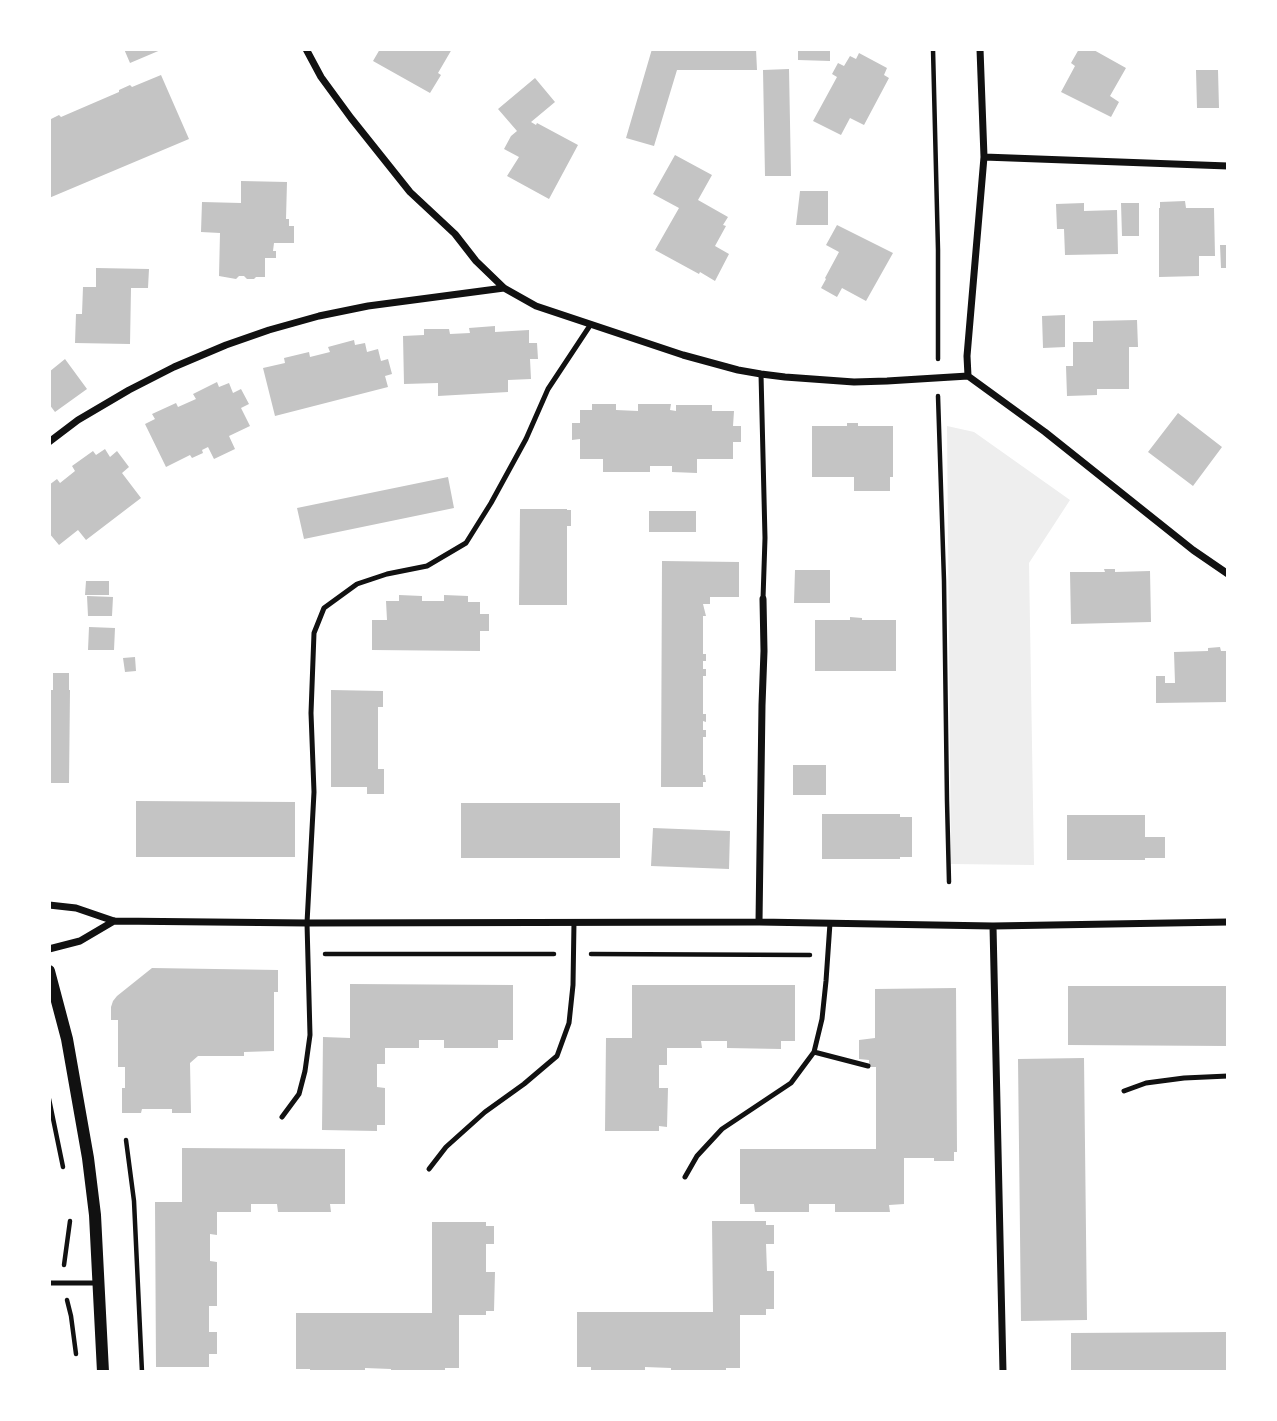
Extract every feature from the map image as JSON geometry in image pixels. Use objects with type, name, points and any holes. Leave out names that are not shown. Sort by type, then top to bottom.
[{"type":"street","points":[[306,49],[321,77],[410,192],[455,234],[476,261],[504,288],[536,306],[682,355],[738,370],[785,377],[854,382],[968,376],[1045,432],[1193,550],[1228,573]]},
{"type":"street","points":[[968,376],[967,356],[984,157],[980,49]]},
{"type":"street","points":[[984,157],[1228,166]]},
{"type":"street","points":[[49,442],[78,420],[129,390],[195,359],[269,330],[368,306],[504,288]]},
{"type":"street","points":[[759,922],[763,599]]},
{"type":"street","points":[[49,905],[75,908],[114,921],[759,922],[993,926],[1228,922]]},
{"type":"street","points":[[49,948],[80,942],[114,921]]},
{"type":"street","points":[[993,926],[1003,1372]]},
{"type":"street","points":[[49,971],[67,1039],[88,1158],[95,1215],[103,1372]]},
{"type":"lane","points":[[282,1118],[299,1094],[310,1035],[307,923],[314,792],[311,713],[314,633],[324,608],[357,584],[387,574],[428,566],[466,543],[526,439],[548,390],[591,324]]},
{"type":"lane","points":[[761,374],[765,538],[763,599]]},
{"type":"lane","points":[[429,1169],[446,1147],[485,1112],[557,1056],[569,1023],[574,922]]},
{"type":"lane","points":[[685,1177],[697,1156],[722,1129],[791,1083],[814,1052],[822,1019],[830,923]]},
{"type":"lane","points":[[814,1052],[868,1066]]},
{"type":"lane","points":[[1124,1091],[1146,1083],[1228,1076]]},
{"type":"lane","points":[[49,1283],[99,1283]]},
{"type":"path","points":[[933,49],[938,250],[937,378],[944,581],[949,882]]},
{"type":"path","points":[[49,1099],[65,1180]]},
{"type":"path","points":[[126,1140],[134,1201],[142,1372]]},
{"type":"path","points":[[70,1221],[61,1284],[71,1316],[76,1361]]},
{"type":"shaded area","points":[[947,426],[974,432],[1070,500],[1029,563],[1034,865],[951,864]]},
{"type":"building","points":[[124,49],[163,49],[130,63]]},
{"type":"building","points":[[380,49],[452,49],[430,93],[373,61]]},
{"type":"building","points":[[652,49],[756,49],[757,70],[677,70],[654,146],[626,138]]},
{"type":"building","points":[[798,49],[830,49],[830,61],[798,60]]},
{"type":"building","points":[[1079,49],[1092,49],[1126,68],[1110,96],[1119,102],[1111,117],[1061,92],[1075,66],[1071,63]]},
{"type":"building","points":[[859,53],[887,68],[884,75],[889,78],[864,125],[850,118],[841,135],[813,121],[837,77],[832,74],[838,63],[844,66],[850,56],[856,59]]},
{"type":"building","points":[[789,69],[791,176],[765,176],[763,70]]},
{"type":"building","points":[[1196,70],[1218,70],[1219,108],[1197,108]]},
{"type":"building","points":[[161,75],[189,139],[49,198],[49,120],[130,85],[132,87]]},
{"type":"building","points":[[535,78],[555,102],[531,122],[578,145],[549,199],[507,176],[519,157],[504,149],[517,131],[498,109]]},
{"type":"building","points":[[675,155],[712,175],[698,200],[728,217],[715,246],[729,254],[715,281],[655,250],[679,208],[653,194]]},
{"type":"building","points":[[241,181],[287,182],[286,219],[289,219],[289,226],[294,226],[294,243],[274,243],[276,258],[265,258],[265,277],[247,279],[239,276],[236,279],[219,276],[220,233],[201,232],[202,202],[241,203]]},
{"type":"building","points":[[800,191],[828,191],[828,225],[796,225]]},
{"type":"building","points":[[1185,201],[1186,208],[1214,208],[1215,256],[1199,256],[1199,276],[1159,277],[1160,202]]},
{"type":"building","points":[[1084,203],[1084,211],[1117,210],[1118,254],[1065,255],[1064,229],[1057,229],[1056,204]]},
{"type":"building","points":[[1121,203],[1139,203],[1139,236],[1122,236]]},
{"type":"building","points":[[837,225],[893,253],[866,301],[842,288],[837,297],[821,288],[839,252],[826,245]]},
{"type":"building","points":[[1220,245],[1228,245],[1228,268],[1221,268]]},
{"type":"building","points":[[96,268],[149,269],[148,288],[131,288],[130,344],[75,343],[76,314],[82,314],[83,287],[96,287]]},
{"type":"building","points":[[1065,315],[1065,347],[1043,348],[1042,316]]},
{"type":"building","points":[[1137,320],[1138,347],[1129,347],[1129,389],[1097,389],[1097,395],[1067,396],[1066,366],[1073,366],[1073,342],[1093,342],[1093,321]]},
{"type":"building","points":[[495,326],[495,332],[529,330],[529,343],[537,343],[538,359],[530,359],[531,379],[508,380],[508,392],[438,396],[438,383],[404,384],[403,336],[424,335],[424,329],[449,329],[450,334],[470,333],[469,328]]},
{"type":"building","points":[[354,340],[355,345],[365,343],[367,352],[378,349],[381,361],[388,359],[392,374],[385,376],[388,387],[275,416],[263,368],[285,363],[284,358],[309,352],[310,357],[330,352],[328,347]]},
{"type":"building","points":[[65,359],[87,389],[55,412],[49,404],[49,372]]},
{"type":"building","points":[[217,382],[219,387],[229,383],[233,393],[241,389],[249,404],[241,408],[250,426],[229,436],[235,449],[214,459],[208,447],[202,450],[203,453],[192,458],[190,455],[166,467],[145,424],[155,419],[152,414],[176,403],[178,407],[196,399],[193,394]]},
{"type":"building","points":[[592,404],[616,404],[616,410],[638,411],[638,404],[671,404],[670,410],[676,411],[676,405],[712,405],[712,411],[734,411],[733,426],[741,426],[741,442],[733,442],[733,459],[697,459],[697,473],[672,472],[672,466],[650,466],[650,472],[603,472],[603,459],[580,459],[580,439],[572,440],[572,423],[580,423],[580,410],[592,410]]},
{"type":"building","points":[[1178,413],[1222,447],[1193,486],[1148,452]]},
{"type":"building","points":[[847,423],[858,423],[858,426],[893,426],[893,477],[890,477],[890,491],[854,491],[854,477],[812,477],[812,426],[847,426]]},
{"type":"building","points":[[105,449],[110,457],[117,451],[129,467],[122,473],[141,498],[86,540],[78,530],[59,545],[49,533],[49,485],[57,479],[60,483],[75,471],[72,466],[93,451],[96,455]]},
{"type":"building","points":[[448,477],[454,508],[304,539],[297,508]]},
{"type":"building","points":[[520,509],[571,510],[571,526],[567,526],[567,605],[519,605]]},
{"type":"building","points":[[649,511],[696,511],[696,532],[649,532]]},
{"type":"building","points":[[662,561],[739,562],[739,597],[710,597],[710,604],[703,604],[706,616],[703,616],[703,654],[706,654],[706,661],[703,661],[703,669],[706,669],[706,676],[703,676],[703,714],[706,714],[706,722],[703,721],[703,730],[706,730],[706,737],[703,737],[703,775],[706,782],[703,782],[703,787],[661,787]]},
{"type":"building","points":[[1104,569],[1115,569],[1115,572],[1150,571],[1151,622],[1071,624],[1070,572],[1105,572]]},
{"type":"building","points":[[795,570],[830,570],[830,603],[794,603]]},
{"type":"building","points":[[86,581],[109,581],[109,595],[85,595]]},
{"type":"building","points":[[399,595],[422,596],[422,601],[444,601],[444,595],[468,596],[468,602],[480,602],[480,614],[489,614],[489,631],[480,631],[480,651],[372,650],[372,620],[387,620],[386,601],[399,601]]},
{"type":"building","points":[[87,596],[113,597],[112,616],[88,616]]},
{"type":"building","points":[[850,617],[862,620],[896,620],[896,671],[815,671],[815,620],[850,620]]},
{"type":"building","points":[[89,627],[115,628],[114,650],[88,650]]},
{"type":"building","points":[[1220,647],[1221,651],[1228,651],[1228,702],[1156,703],[1156,676],[1165,676],[1165,683],[1175,683],[1174,652],[1208,651],[1208,648]]},
{"type":"building","points":[[135,657],[136,671],[125,672],[123,658]]},
{"type":"building","points":[[53,673],[69,673],[69,783],[49,783],[49,690],[53,690]]},
{"type":"building","points":[[331,690],[383,691],[383,707],[378,707],[378,769],[384,769],[384,794],[367,794],[367,787],[331,787]]},
{"type":"building","points":[[793,765],[826,765],[826,795],[793,795]]},
{"type":"building","points":[[136,801],[295,802],[295,857],[136,857]]},
{"type":"building","points":[[461,803],[620,803],[620,858],[461,858]]},
{"type":"building","points":[[822,814],[900,814],[900,817],[912,817],[912,857],[822,859]]},
{"type":"building","points":[[1067,815],[1145,815],[1145,837],[1165,837],[1165,858],[1067,860]]},
{"type":"building","points":[[653,828],[730,831],[729,869],[651,866]]},
{"type":"building","points":[[152,968],[278,970],[278,992],[274,992],[274,1051],[244,1052],[244,1056],[198,1056],[190,1063],[191,1113],[172,1113],[172,1109],[142,1109],[141,1113],[122,1113],[125,1067],[118,1067],[118,1020],[111,1020],[111,1007],[117,996]]},
{"type":"building","points":[[350,984],[513,985],[513,1040],[498,1040],[498,1048],[444,1048],[444,1040],[419,1040],[419,1048],[385,1048],[385,1064],[377,1064],[377,1087],[385,1088],[385,1125],[377,1125],[377,1131],[322,1130],[323,1037],[350,1038]]},
{"type":"building","points":[[632,985],[795,985],[795,1041],[781,1041],[781,1049],[727,1048],[727,1041],[701,1041],[702,1048],[667,1048],[667,1065],[659,1065],[659,1088],[668,1088],[667,1127],[659,1126],[659,1131],[605,1131],[606,1038],[632,1038]]},
{"type":"building","points":[[1068,986],[1228,986],[1228,1046],[1068,1045]]},
{"type":"building","points":[[956,988],[957,1152],[954,1152],[954,1161],[904,1158],[904,1204],[889,1205],[890,1212],[835,1212],[835,1204],[809,1204],[809,1212],[755,1212],[754,1204],[740,1204],[740,1149],[876,1149],[876,1067],[869,1067],[869,1060],[859,1059],[859,1040],[875,1038],[875,989]]},
{"type":"building","points":[[1084,1058],[1087,1320],[1021,1321],[1018,1059]]},
{"type":"building","points":[[182,1148],[345,1149],[345,1204],[330,1204],[331,1212],[278,1212],[277,1204],[251,1204],[251,1212],[217,1212],[217,1235],[210,1234],[210,1261],[217,1262],[217,1306],[209,1306],[209,1332],[217,1332],[217,1354],[209,1354],[209,1367],[156,1367],[155,1202],[182,1202]]},
{"type":"building","points":[[712,1221],[766,1221],[766,1225],[774,1225],[774,1244],[766,1244],[767,1271],[774,1271],[774,1309],[766,1309],[766,1315],[740,1315],[740,1368],[726,1368],[726,1372],[671,1372],[671,1368],[645,1367],[645,1372],[591,1372],[591,1367],[577,1367],[577,1312],[713,1312]]},
{"type":"building","points":[[432,1222],[486,1222],[486,1226],[494,1226],[494,1244],[486,1244],[486,1272],[495,1272],[494,1311],[486,1311],[486,1315],[459,1315],[459,1368],[445,1368],[445,1372],[391,1372],[391,1369],[365,1368],[365,1372],[310,1372],[310,1369],[296,1369],[296,1313],[432,1313]]},
{"type":"building","points":[[1228,1332],[1228,1372],[1071,1372],[1071,1333]]}]
